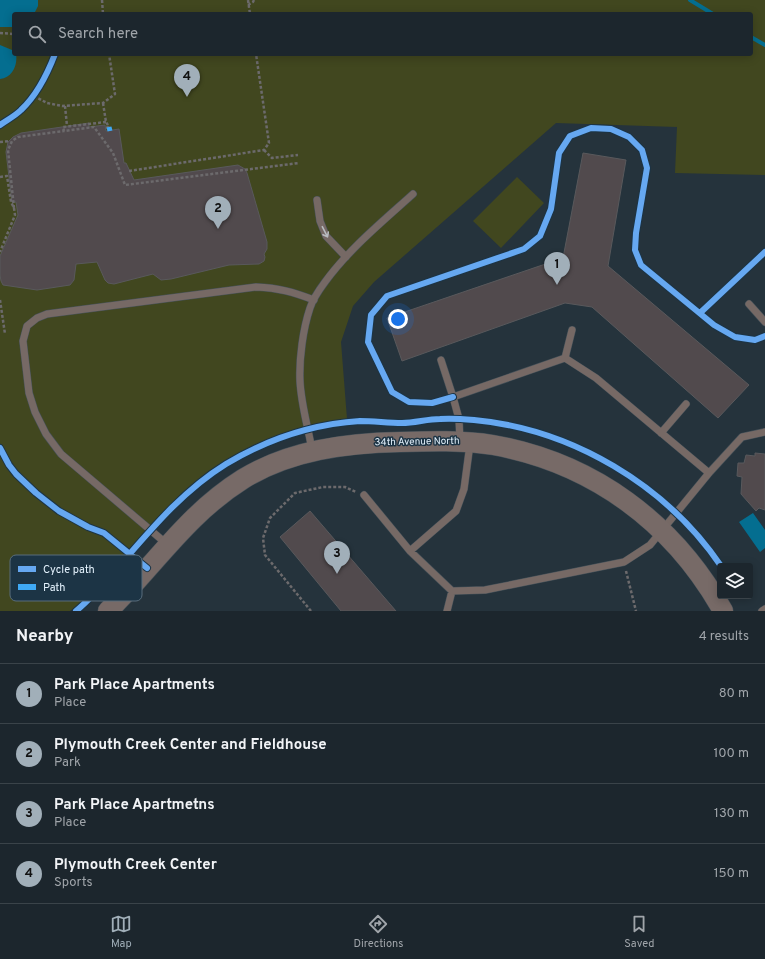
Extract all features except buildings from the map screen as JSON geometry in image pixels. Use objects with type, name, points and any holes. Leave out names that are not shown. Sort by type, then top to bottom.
[{"type":"street","name":"34th Avenue North","points":[[142,574],[200,511],[244,478],[262,469],[312,452],[353,444],[392,442],[465,442],[492,445],[534,455],[589,477],[613,491],[634,506],[662,531],[684,554],[699,573],[723,611]]},
{"type":"street","name":"34th Avenue North","points":[[108,611],[117,601]]},
{"type":"lane","points":[[312,452],[301,394],[300,380],[303,338],[310,308],[336,267],[382,221],[413,194]]},
{"type":"lane","points":[[317,200],[320,221],[326,236],[346,257]]},
{"type":"lane","points":[[168,545],[62,454],[46,434],[35,412],[29,393],[23,341],[27,326],[37,318],[47,314],[256,287],[277,288],[314,300]]},
{"type":"lane","points":[[749,304],[765,322]]},
{"type":"lane","points":[[565,358],[572,330]]},
{"type":"lane","points":[[453,397],[565,358]]},
{"type":"lane","points":[[565,358],[596,378],[709,473]]},
{"type":"lane","points":[[410,551],[456,510],[464,489],[465,442],[453,397],[440,360]]},
{"type":"lane","points":[[661,433],[686,404]]},
{"type":"lane","points":[[364,495],[410,551],[452,591],[485,590],[624,562],[650,545],[709,473],[742,437],[765,432]]},
{"type":"lane","points":[[447,611],[452,591]]},
{"type":"path","points":[[102,0],[104,12]]},
{"type":"path","points":[[248,0],[250,12]]},
{"type":"path","points":[[248,5],[254,0]]},
{"type":"path","points":[[0,33],[12,34]]},
{"type":"path","points":[[34,96],[47,103],[65,106],[103,103],[114,94],[109,56]]},
{"type":"path","points":[[129,171],[264,150],[269,143],[256,56]]},
{"type":"path","points":[[103,103],[106,122],[109,128],[105,128]]},
{"type":"path","points":[[65,106],[67,126]]},
{"type":"path","points":[[64,131],[63,128],[106,122]]},
{"type":"path","points":[[0,252],[15,215],[8,150],[12,141],[18,137],[94,128],[113,153],[125,185],[299,163]]},
{"type":"path","points":[[0,142],[10,141]]},
{"type":"path","points":[[264,150],[272,158],[298,155]]},
{"type":"path","points":[[0,177],[7,176],[11,202],[14,208]]},
{"type":"path","points":[[0,300],[5,334]]},
{"type":"path","points":[[311,611],[265,555],[263,538],[270,518],[295,493],[323,487],[345,487],[364,495]]},
{"type":"path","points":[[624,562],[636,611]]},
{"type":"green space","points":[[0,0],[765,0],[765,175],[675,173],[677,127],[556,123],[374,282],[353,306],[341,342],[347,419],[294,431],[261,443],[222,464],[199,480],[173,503],[125,555],[10,555],[10,601],[82,601],[70,611],[0,611]]},
{"type":"green space","points":[[517,177],[544,203],[501,248],[473,221]]},
{"type":"water","points":[[0,0],[38,0],[38,6],[35,12],[12,12],[12,27],[0,27]]},
{"type":"water","points":[[0,45],[12,50],[12,56],[16,56],[16,62],[11,74],[0,79]]},
{"type":"water","points":[[753,513],[765,530],[765,548],[760,552],[739,522]]},
{"type":"waterway","points":[[690,0],[710,12]]},
{"type":"waterway","points":[[753,38],[765,45]]},
{"type":"marked path","points":[[109,127],[110,131]]},
{"type":"cycle path","points":[[0,125],[19,112],[32,98],[49,70],[54,56]]},
{"type":"cycle path","points":[[453,397],[432,403],[409,402],[392,392],[368,342],[371,315],[387,296],[524,249],[540,236],[551,209],[559,153],[570,136],[591,128],[611,129],[629,137],[642,150],[647,168],[636,233],[635,250],[641,265],[714,325],[735,337],[755,340],[765,336]]},
{"type":"cycle path","points":[[700,313],[765,252]]},
{"type":"cycle path","points":[[129,555],[145,536],[196,485],[226,464],[257,448],[290,435],[342,423],[360,421],[402,423],[457,419],[474,420],[510,426],[546,435],[581,449],[614,466],[645,487],[673,510],[699,537],[719,563]]},
{"type":"cycle path","points":[[0,448],[9,465],[16,474],[36,493],[59,511],[88,527],[104,533],[131,555]]},
{"type":"cycle path","points":[[142,564],[147,568]]},
{"type":"cycle path","points":[[76,611],[87,601]]},
{"type":"place","name":"Plymouth Creek Center","points":[[187,97]]},
{"type":"place","name":"Plymouth Creek Center and Fieldhouse","points":[[218,229]]},
{"type":"place","name":"Park Place Apartments","points":[[557,285]]},
{"type":"place","name":"Park Place Apartmetns","points":[[337,574]]}]
